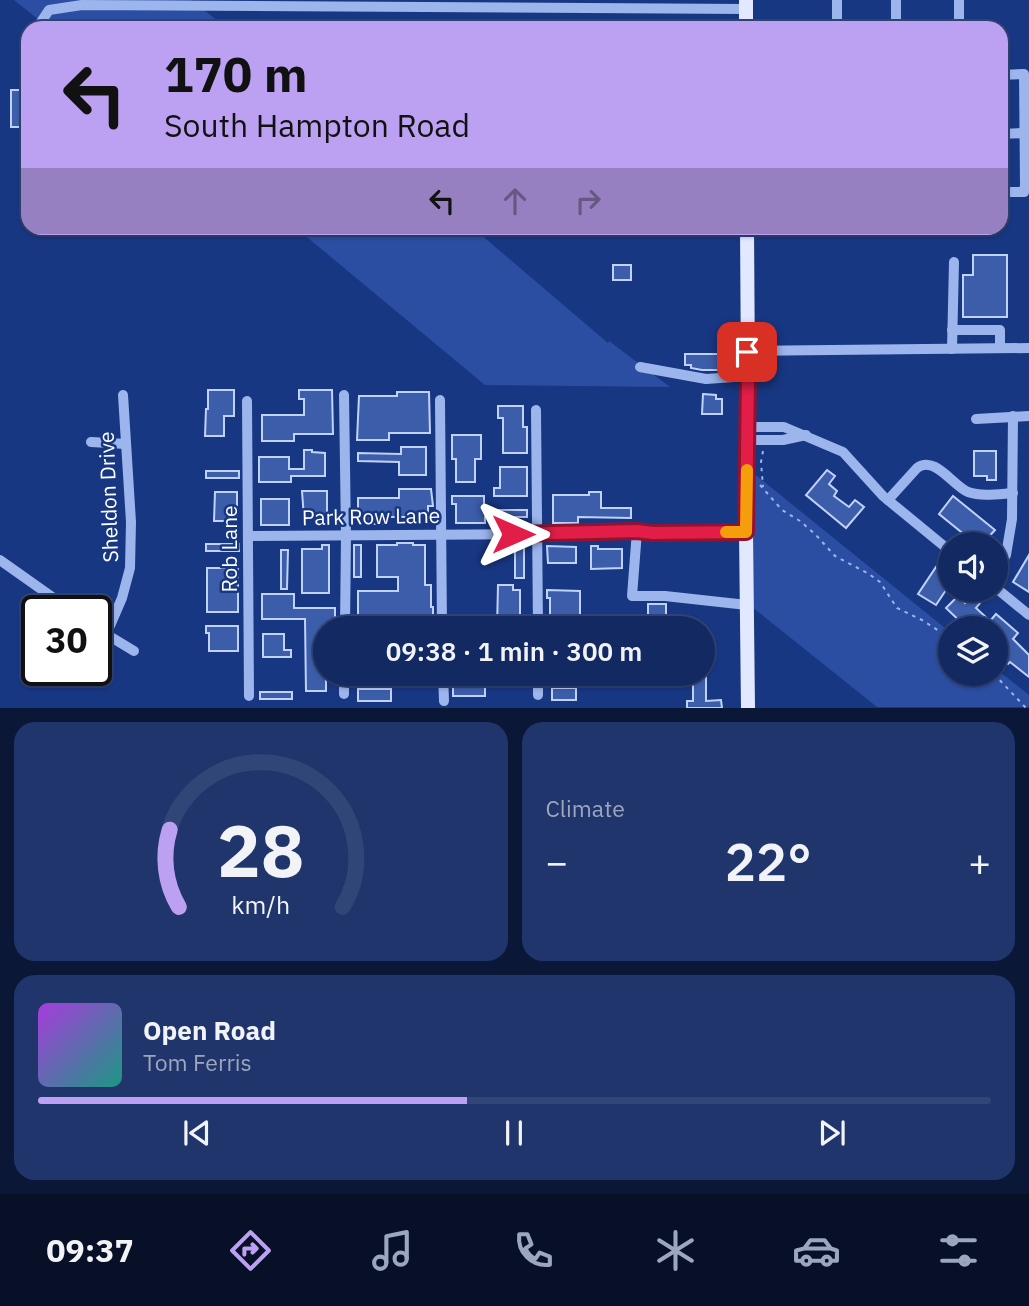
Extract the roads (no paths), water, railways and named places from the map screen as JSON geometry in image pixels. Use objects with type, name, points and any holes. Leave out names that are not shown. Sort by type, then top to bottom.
[{"type":"main road","points":[[747,235],[748,708]]},
{"type":"street","points":[[837,0],[837,21]]},
{"type":"street","points":[[896,0],[896,21]]},
{"type":"street","points":[[959,0],[959,21]]},
{"type":"street","points":[[42,21],[49,10],[82,5],[746,5]]},
{"type":"street","points":[[1008,75],[1024,74],[1025,133],[1024,192],[1008,192]]},
{"type":"street","points":[[1008,134],[1025,133]]},
{"type":"street","points":[[952,349],[954,262]]},
{"type":"street","points":[[953,330],[1000,330],[1000,348]]},
{"type":"street","points":[[747,352],[1029,348]]},
{"type":"street","points":[[640,367],[706,379],[748,376]]},
{"type":"street","name":"Sheldon Drive","points":[[112,614],[122,598],[130,568],[131,522],[124,395]]},
{"type":"street","points":[[344,395],[345,616]]},
{"type":"street","points":[[440,400],[442,616]]},
{"type":"street","name":"Rob Lane","points":[[247,401],[249,696]]},
{"type":"street","points":[[536,410],[538,616]]},
{"type":"street","points":[[1008,546],[1013,519],[1013,416]]},
{"type":"street","points":[[976,419],[1029,416]]},
{"type":"street","points":[[747,434],[784,427],[843,452],[888,500],[938,541]]},
{"type":"street","points":[[747,434],[763,440],[783,440],[806,435]]},
{"type":"street","points":[[92,443],[126,444]]},
{"type":"street","points":[[888,500],[917,468],[926,464],[934,466],[969,492],[1013,493]]},
{"type":"street","points":[[637,531],[632,596],[664,596],[747,605]]},
{"type":"street","name":"Park Row Lane","points":[[249,536],[746,532]]},
{"type":"street","points":[[0,560],[49,595]]},
{"type":"street","points":[[1008,598],[1029,615]]},
{"type":"street","points":[[112,638],[134,651]]},
{"type":"street","points":[[344,686],[344,694]]},
{"type":"street","points":[[443,686],[444,701]]},
{"type":"street","points":[[538,686],[538,695]]}]
